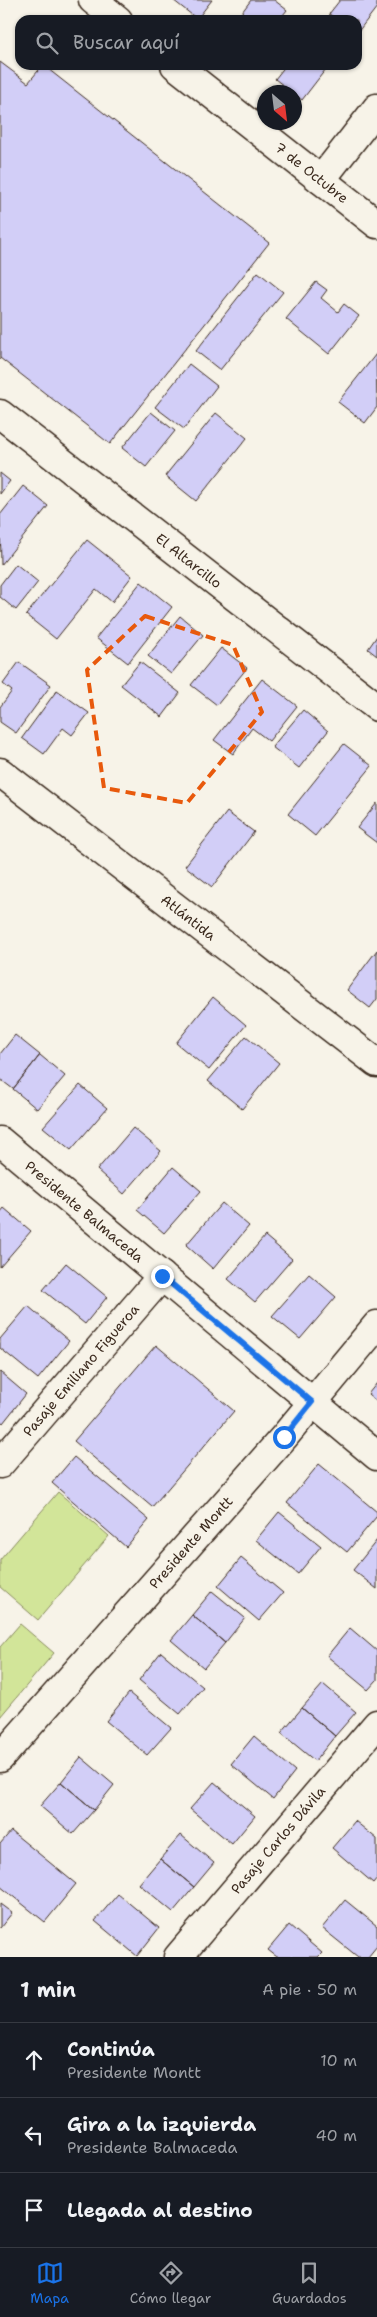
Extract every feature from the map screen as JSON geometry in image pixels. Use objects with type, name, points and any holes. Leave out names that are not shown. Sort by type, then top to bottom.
[{"type":"street","points":[[92,0],[112,15]]},
{"type":"street","name":"7 de Octubre","points":[[181,70],[377,224]]},
{"type":"street","points":[[321,180],[377,108]]},
{"type":"street","name":"El Altarcillo","points":[[0,414],[377,707]]},
{"type":"street","name":"Atlántida","points":[[0,772],[377,1063]]},
{"type":"street","name":"Presidente Balmaceda","points":[[0,1140],[377,1456]]},
{"type":"street","name":"Pasaje Emiliano Figueroa","points":[[0,1464],[162,1276]]},
{"type":"street","name":"Presidente Montt","points":[[0,1758],[312,1402],[377,1325]]},
{"type":"street","name":"Pasaje Carlos Dávila","points":[[178,1957],[377,1724]]},
{"type":"highlighted area","points":[[145,616],[233,645],[262,712],[187,803],[104,788],[87,670]]},
{"type":"green space","points":[[58,1492],[109,1536],[38,1620],[0,1587],[0,1560]]},
{"type":"green space","points":[[20,1624],[54,1653],[0,1717],[0,1647]]},
{"type":"building","points":[[173,0],[212,0],[200,15],[192,15]]},
{"type":"building","points":[[251,0],[274,0],[287,10],[283,15],[240,15]]},
{"type":"building","points":[[340,0],[377,0],[377,7],[362,26],[362,15],[329,14]]},
{"type":"building","points":[[0,62],[28,83],[39,70],[49,70],[269,243],[110,444],[0,358]]},
{"type":"building","points":[[282,70],[325,70],[302,100],[302,85],[283,85],[275,79]]},
{"type":"building","points":[[258,272],[283,292],[220,370],[196,351]]},
{"type":"building","points":[[316,282],[327,290],[321,298],[338,312],[344,304],[359,316],[329,354],[286,319]]},
{"type":"building","points":[[376,354],[377,407],[365,423],[338,402]]},
{"type":"building","points":[[189,364],[217,386],[184,429],[155,407]]},
{"type":"building","points":[[151,412],[175,431],[146,467],[122,448]]},
{"type":"building","points":[[216,413],[247,438],[196,501],[165,476]]},
{"type":"building","points":[[0,473],[10,481],[0,494]]},
{"type":"building","points":[[23,486],[48,506],[1,565],[0,515]]},
{"type":"building","points":[[87,540],[132,576],[112,602],[96,589],[56,639],[26,615]]},
{"type":"building","points":[[16,564],[38,582],[16,610],[0,597],[0,585]]},
{"type":"building","points":[[141,582],[172,607],[128,663],[96,638]]},
{"type":"building","points":[[180,616],[203,635],[171,674],[148,656]]},
{"type":"building","points":[[377,636],[377,656],[368,649]]},
{"type":"building","points":[[221,648],[247,668],[217,705],[191,685]]},
{"type":"building","points":[[19,662],[51,685],[16,733],[0,722],[0,707],[12,691],[3,684]]},
{"type":"building","points":[[140,662],[180,693],[162,717],[121,685]]},
{"type":"building","points":[[262,679],[297,706],[269,741],[252,728],[233,754],[214,740]]},
{"type":"building","points":[[57,690],[89,713],[72,735],[63,728],[44,754],[22,738]]},
{"type":"building","points":[[303,710],[328,731],[299,768],[272,747]]},
{"type":"building","points":[[344,744],[372,766],[315,836],[288,814]]},
{"type":"building","points":[[377,803],[377,843],[357,828]]},
{"type":"building","points":[[227,812],[254,832],[212,887],[185,866]]},
{"type":"building","points":[[377,950],[377,999],[370,1008],[347,990]]},
{"type":"building","points":[[213,997],[246,1025],[209,1070],[176,1043]]},
{"type":"building","points":[[15,1035],[40,1055],[13,1089],[0,1079],[0,1054]]},
{"type":"building","points":[[246,1036],[279,1063],[242,1109],[208,1081]]},
{"type":"building","points":[[40,1055],[65,1076],[37,1109],[13,1089]]},
{"type":"building","points":[[80,1085],[107,1108],[71,1150],[43,1127]]},
{"type":"building","points":[[133,1128],[161,1151],[124,1194],[97,1170]]},
{"type":"building","points":[[173,1167],[201,1191],[164,1233],[137,1210]]},
{"type":"building","points":[[222,1203],[249,1226],[213,1269],[186,1245]]},
{"type":"building","points":[[4,1208],[31,1231],[0,1267],[0,1213]]},
{"type":"building","points":[[265,1236],[292,1259],[255,1302],[228,1279]]},
{"type":"building","points":[[66,1263],[107,1297],[85,1324],[43,1290]]},
{"type":"building","points":[[309,1274],[336,1297],[300,1339],[272,1316]]},
{"type":"building","points":[[28,1306],[69,1341],[38,1379],[0,1348],[0,1339]]},
{"type":"building","points":[[156,1345],[234,1411],[152,1507],[74,1441]]},
{"type":"building","points":[[0,1372],[26,1394],[3,1423],[0,1420]]},
{"type":"building","points":[[377,1383],[377,1402],[368,1394]]},
{"type":"building","points":[[74,1457],[149,1520],[126,1547],[52,1483]]},
{"type":"building","points":[[319,1464],[377,1512],[377,1516],[347,1552],[287,1503]]},
{"type":"building","points":[[279,1512],[321,1546],[298,1574],[256,1540]]},
{"type":"building","points":[[377,1540],[377,1589],[353,1570]]},
{"type":"building","points":[[241,1558],[283,1593],[259,1621],[218,1586]]},
{"type":"building","points":[[212,1591],[245,1618],[225,1643],[192,1615]]},
{"type":"building","points":[[192,1615],[225,1643],[204,1668],[171,1640]]},
{"type":"building","points":[[350,1628],[377,1651],[377,1680],[368,1690],[327,1656]]},
{"type":"building","points":[[161,1652],[203,1687],[180,1714],[139,1680]]},
{"type":"building","points":[[323,1684],[356,1712],[335,1736],[302,1708]]},
{"type":"building","points":[[129,1693],[171,1728],[147,1755],[106,1721]]},
{"type":"building","points":[[302,1708],[335,1736],[315,1761],[281,1733]]},
{"type":"building","points":[[254,1736],[295,1771],[273,1799],[231,1764]]},
{"type":"building","points":[[81,1757],[114,1785],[94,1810],[61,1782]]},
{"type":"building","points":[[61,1782],[94,1810],[73,1834],[40,1806]]},
{"type":"building","points":[[214,1782],[255,1816],[232,1844],[190,1809]]},
{"type":"building","points":[[355,1821],[377,1839],[377,1878],[373,1883],[332,1848]]},
{"type":"building","points":[[11,1831],[76,1884],[45,1922],[0,1886],[0,1844]]},
{"type":"building","points":[[181,1835],[214,1863],[194,1887],[160,1859]]},
{"type":"building","points":[[160,1859],[194,1887],[173,1912],[139,1884]]},
{"type":"building","points":[[118,1894],[159,1928],[137,1956],[95,1921]]},
{"type":"building","points":[[345,1900],[377,1926],[377,1946],[368,1957],[358,1957],[322,1928]]},
{"type":"building","points":[[0,1904],[12,1913],[0,1928]]},
{"type":"building","points":[[289,1925],[322,1953],[318,1957],[277,1957],[268,1950]]},
{"type":"route","points":[[162,1276],[312,1402],[284,1437]]}]
